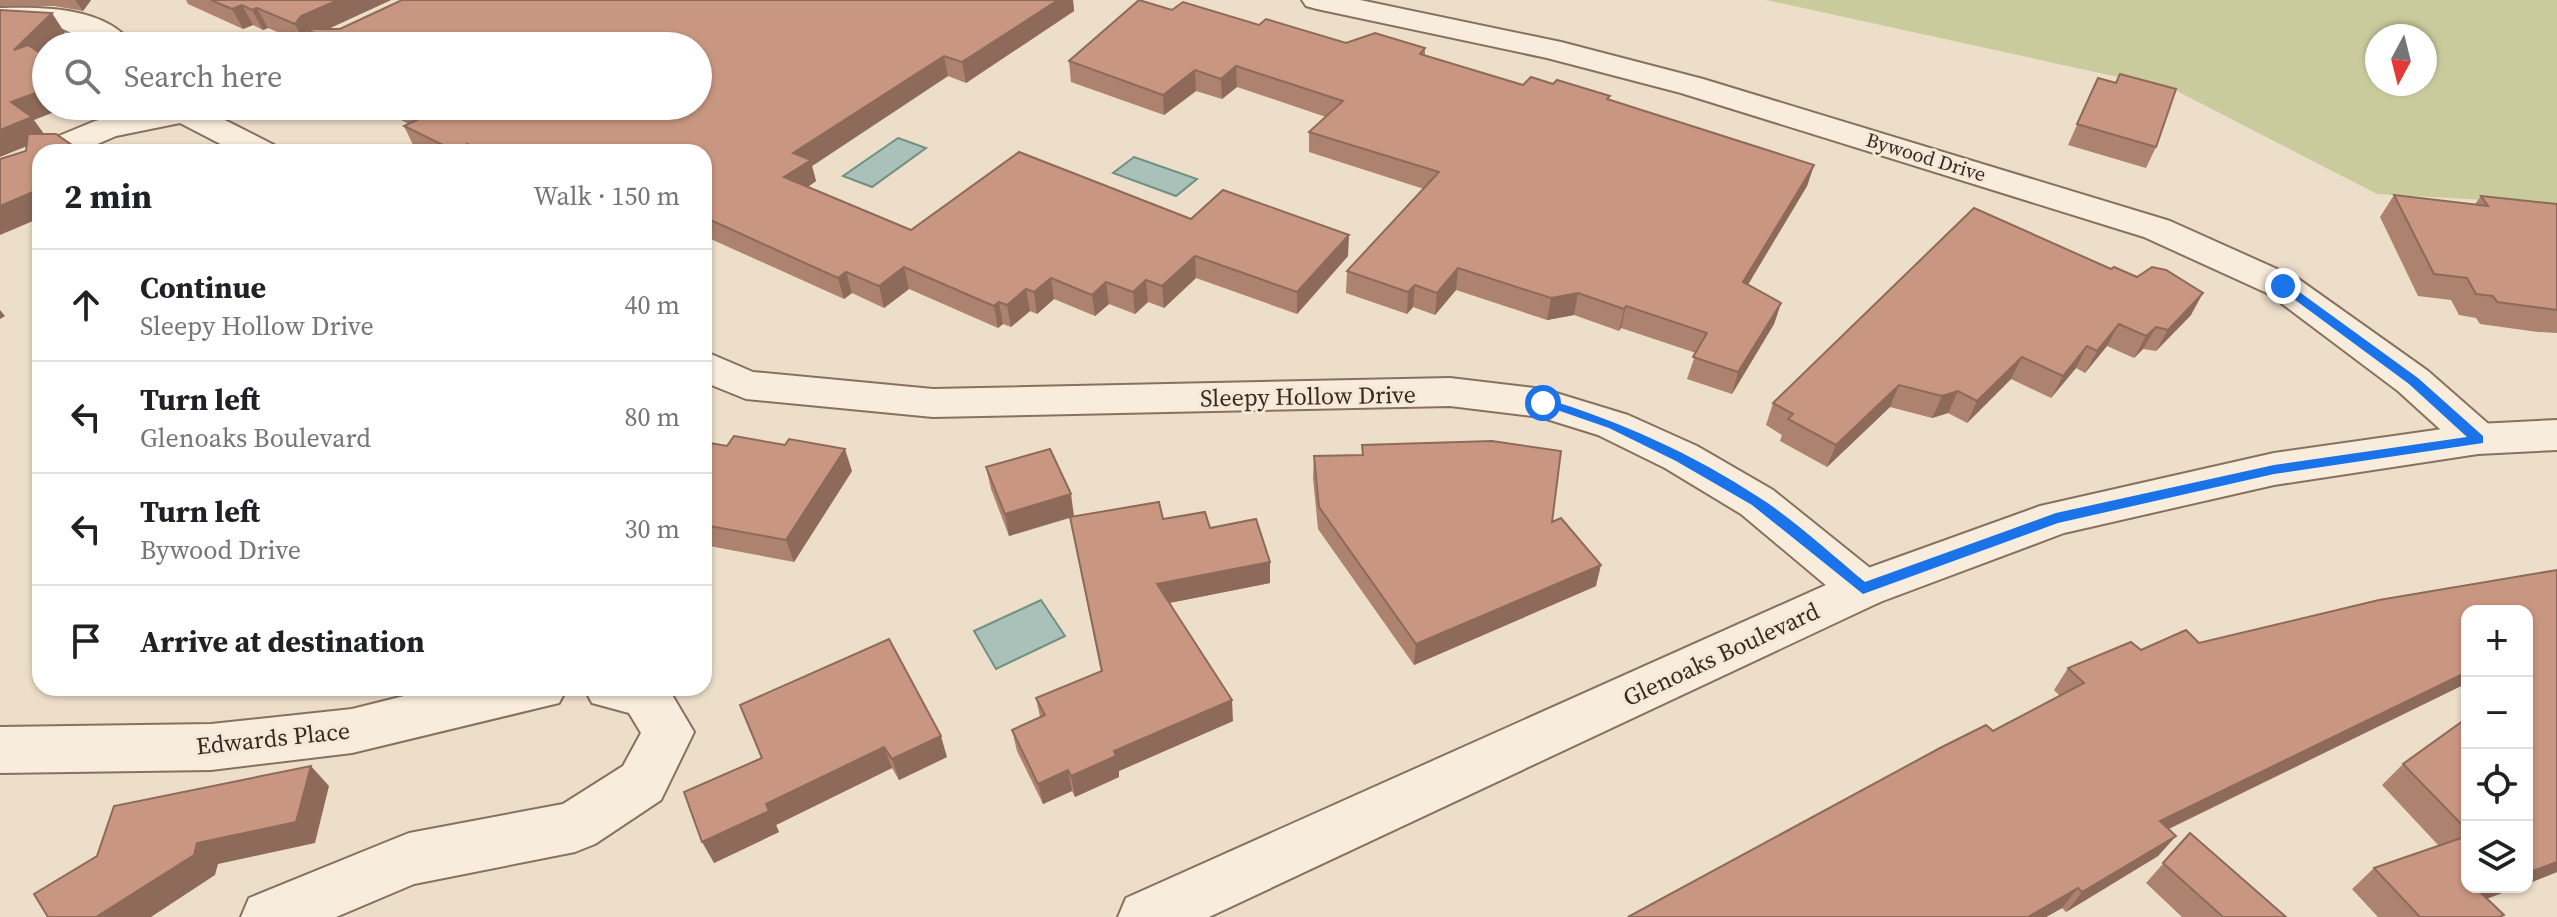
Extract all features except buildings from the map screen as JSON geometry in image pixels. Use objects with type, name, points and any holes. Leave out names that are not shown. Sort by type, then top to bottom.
[{"type":"street","name":"Bywood Drive","points":[[1317,0],[1550,49],[1692,86],[2157,229],[2283,286],[2413,381],[2478,439]]},
{"type":"street","points":[[0,17],[62,19],[95,27],[101,32]]},
{"type":"street","points":[[68,144],[107,128],[137,120]]},
{"type":"street","points":[[205,120],[248,144]]},
{"type":"street","name":"Sleepy Hollow Drive","points":[[712,369],[746,385],[933,403],[1450,392],[1543,403],[1613,425],[1681,457],[1757,502],[1863,589]]},
{"type":"street","name":"Glenoaks Boulevard","points":[[1147,917],[1863,589],[2056,518],[2274,469],[2478,439],[2557,435]]},
{"type":"street","name":"Edwards Place","points":[[0,750],[211,747],[352,731],[506,696]]},
{"type":"street","points":[[270,917],[409,859],[575,827],[642,783],[668,732],[646,696]]},
{"type":"green space","points":[[1766,0],[2557,0],[2557,204],[2377,194],[2173,89]]},
{"type":"shaded area","points":[[898,138],[926,148],[872,187],[843,176]]},
{"type":"shaded area","points":[[1134,157],[1197,179],[1176,196],[1113,173]]},
{"type":"shaded area","points":[[1041,600],[1065,636],[996,669],[974,631]]},
{"type":"route","points":[[1543,403],[1613,425],[1681,457],[1757,502],[1863,589],[2056,518],[2274,469],[2478,439],[2413,381],[2283,286]]}]
